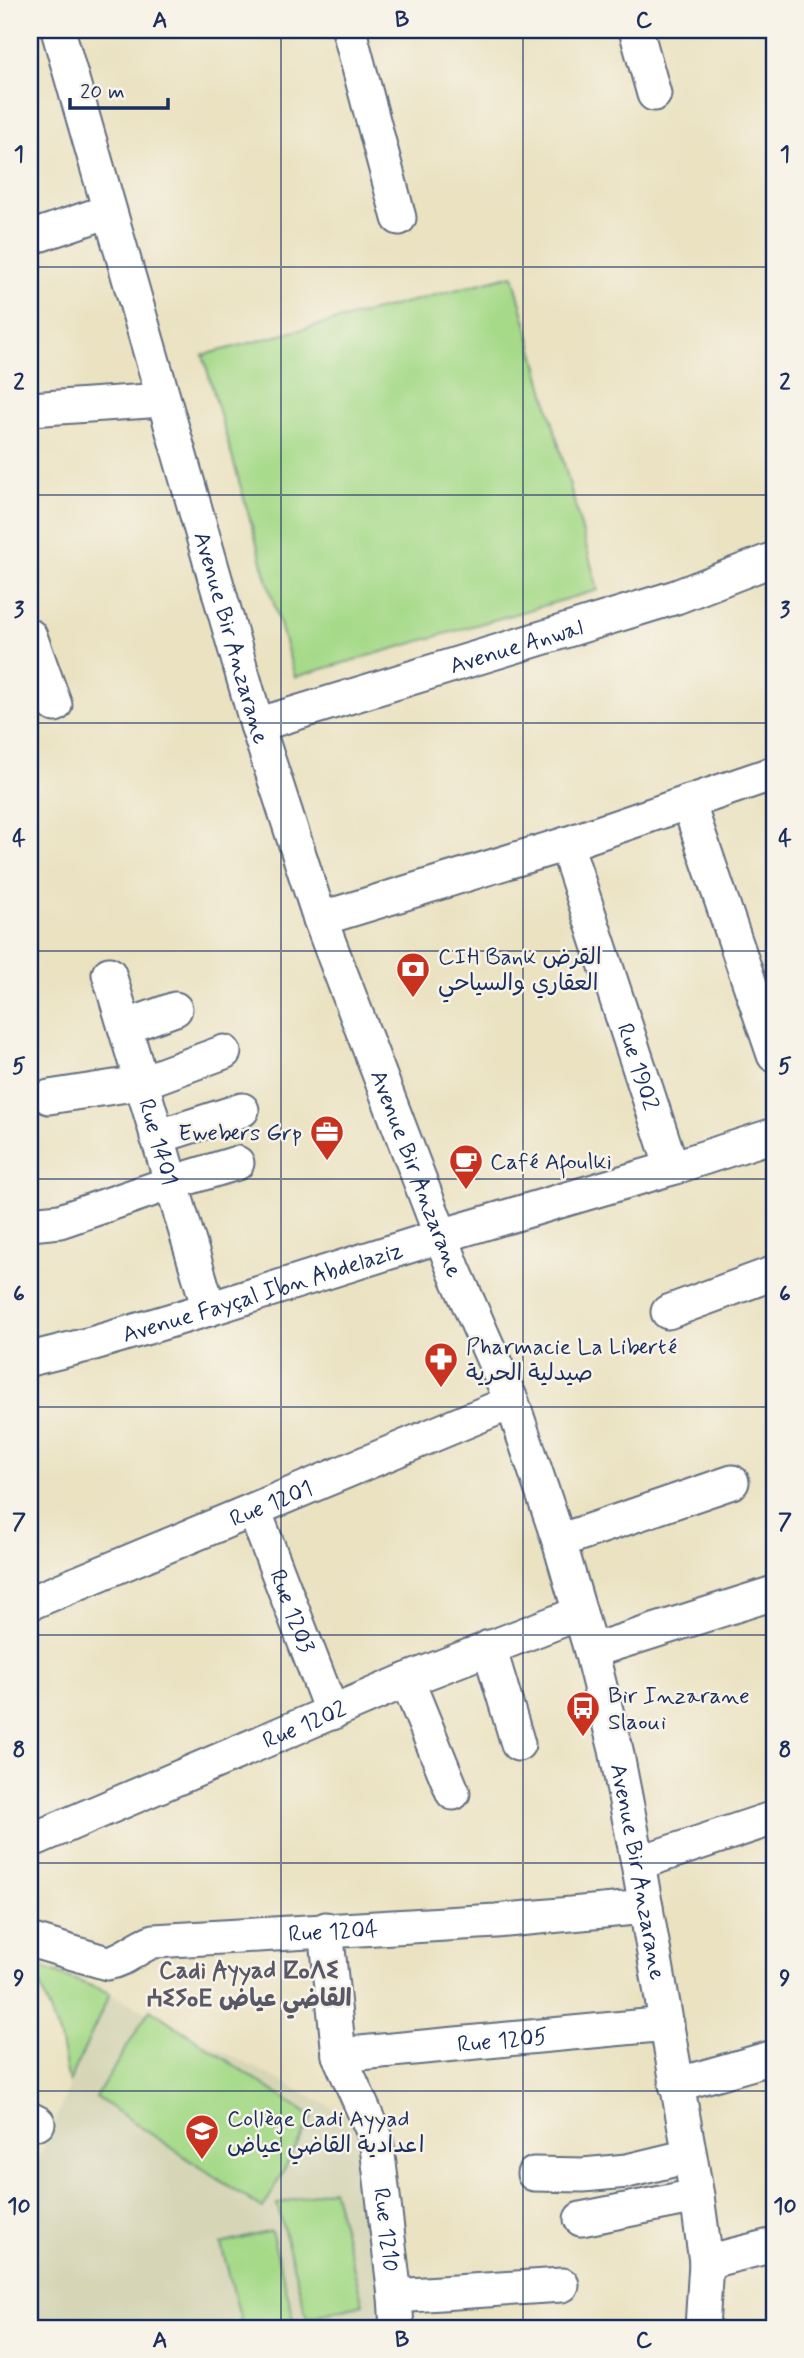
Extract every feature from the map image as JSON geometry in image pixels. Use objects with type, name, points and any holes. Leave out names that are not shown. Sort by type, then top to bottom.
[{"type":"street","name":"Avenue Bir Anzarane","points":[[58,30],[257,725],[320,919],[441,1236],[512,1402],[559,1541],[591,1651],[616,1751],[638,1863],[697,2196],[706,2262],[702,2328]]},
{"type":"street","points":[[349,30],[399,218]]},
{"type":"street","points":[[636,30],[654,94]]},
{"type":"street","points":[[30,238],[109,211]]},
{"type":"street","points":[[30,408],[163,400]]},
{"type":"street","name":"Avenue Anwal","points":[[257,725],[676,597],[774,560]]},
{"type":"street","points":[[31,646],[55,705]]},
{"type":"street","points":[[320,919],[566,844],[774,773]]},
{"type":"street","points":[[688,802],[774,1055]]},
{"type":"street","name":"Rue 1902","points":[[566,844],[672,1168]]},
{"type":"street","name":"Rue 1401","points":[[109,974],[209,1309]]},
{"type":"street","points":[[125,1027],[175,1009]]},
{"type":"street","points":[[48,1097],[140,1083],[224,1052]]},
{"type":"street","points":[[157,1137],[242,1110]]},
{"type":"street","name":"Avenue Fayçal Ibn Abdelaziz","points":[[30,1359],[209,1309],[774,1135]]},
{"type":"street","points":[[30,1224],[60,1221],[237,1163]]},
{"type":"street","points":[[668,1312],[774,1273]]},
{"type":"street","name":"Rue 1201","points":[[30,1603],[512,1402]]},
{"type":"street","points":[[559,1541],[732,1482]]},
{"type":"street","name":"Rue 1203","points":[[254,1510],[332,1713]]},
{"type":"street","points":[[591,1651],[774,1593]]},
{"type":"street","name":"Rue 1202","points":[[30,1841],[407,1680],[580,1613]]},
{"type":"street","points":[[489,1647],[518,1744]]},
{"type":"street","points":[[407,1680],[453,1793]]},
{"type":"street","points":[[638,1863],[774,1818]]},
{"type":"street","name":"Rue 1204","points":[[30,1940],[107,1963],[118,1961],[145,1943],[154,1941],[496,1921],[646,1907]]},
{"type":"street","name":"Rue 1210","points":[[326,1929],[339,2055],[376,2138],[396,2312]]},
{"type":"street","name":"Rue 1205","points":[[339,2055],[667,2024]]},
{"type":"street","points":[[676,2085],[774,2057]]},
{"type":"street","points":[[534,2174],[583,2175],[627,2171],[689,2156]]},
{"type":"street","points":[[581,2219],[697,2196]]},
{"type":"street","points":[[706,2262],[774,2245]]},
{"type":"street","points":[[396,2312],[562,2285]]},
{"type":"shaded area","name":"Collège Cadi Ayyad اعدادية القاضي عياض","points":[[110,1993],[360,2122],[391,2328],[30,2328],[30,2178]]},
{"type":"green space","points":[[513,275],[598,590],[295,677],[203,355]]},
{"type":"green space","points":[[32,1964],[110,1993],[69,2083],[60,2038]]},
{"type":"green space","points":[[150,2009],[312,2117],[263,2209],[96,2097]]},
{"type":"green space","points":[[333,2189],[363,2304],[307,2318],[277,2204]]},
{"type":"green space","points":[[271,2231],[295,2322],[269,2328],[243,2328],[221,2244]]},
{"type":"place","name":"CIH Bank القرض العقاري والسياحي","points":[[413,999]]},
{"type":"place","name":"Ewebers Grp","points":[[327,1162]]},
{"type":"place","name":"Café Afoulki","points":[[466,1191]]},
{"type":"place","name":"Pharmacie La Liberté صيدلية الحرية","points":[[441,1389]]},
{"type":"place","name":"Bir Inzarane Slaoui","points":[[583,1738]]},
{"type":"place","name":"Collège Cadi Ayyad اعدادية القاضي عياض","points":[[202,2161]]},
{"type":"district","name":"Cadi Ayyad ⵇⴰⴷⵉ ⵄⵉⵢⴰⴹ القاضي عياض","points":[[249,1984]]}]
